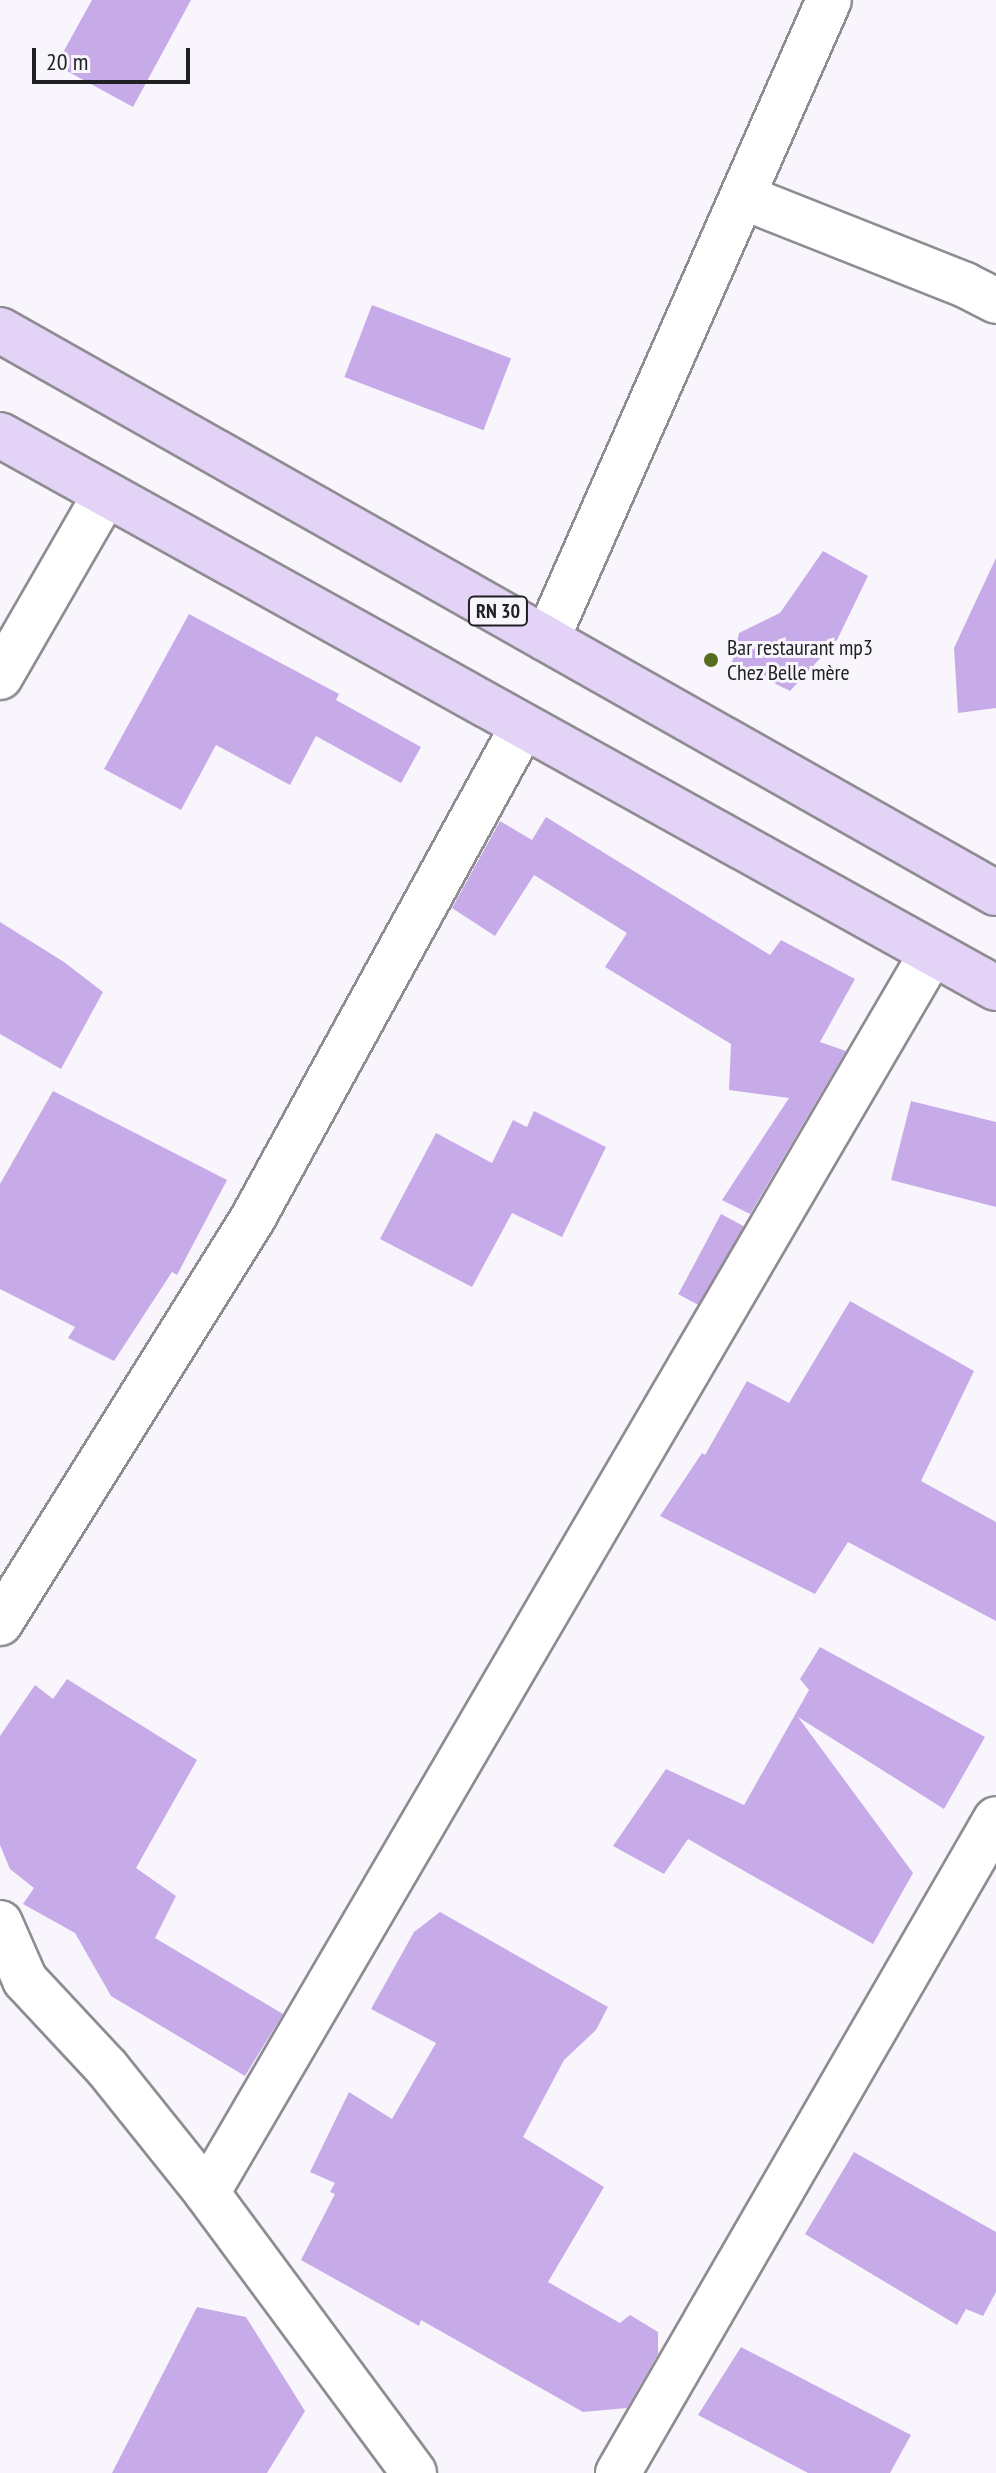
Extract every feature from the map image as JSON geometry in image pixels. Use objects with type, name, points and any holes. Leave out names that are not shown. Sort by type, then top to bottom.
[{"type":"main road","name":"RN 30","points":[[0,330],[996,893]]},
{"type":"main road","points":[[0,435],[996,988]]},
{"type":"street","points":[[547,639],[829,0]]},
{"type":"street","points":[[743,197],[965,285],[996,301]]},
{"type":"street","points":[[0,677],[105,495]]},
{"type":"street","points":[[0,1623],[253,1218],[523,726]]},
{"type":"street","points":[[207,2193],[932,953]]},
{"type":"street","points":[[618,2473],[996,1819]]},
{"type":"street","points":[[0,1923],[25,1980],[107,2068],[207,2193],[414,2473]]},
{"type":"building","points":[[92,0],[191,0],[133,107],[56,65]]},
{"type":"building","points":[[372,305],[511,358],[484,430],[344,377]]},
{"type":"building","points":[[823,551],[868,576],[837,640],[790,691],[732,662],[739,633],[780,613]]},
{"type":"building","points":[[996,558],[996,708],[958,713],[954,648]]},
{"type":"building","points":[[189,614],[339,694],[336,700],[421,747],[401,783],[316,736],[290,785],[216,745],[181,810],[104,769]]},
{"type":"building","points":[[546,817],[770,955],[781,940],[855,979],[820,1042],[846,1051],[750,1214],[722,1200],[789,1098],[729,1090],[731,1044],[605,967],[627,933],[534,875],[495,936],[452,908],[500,821],[532,840]]},
{"type":"building","points":[[0,922],[64,962],[103,992],[61,1069],[0,1034]]},
{"type":"building","points":[[53,1091],[227,1180],[177,1275],[172,1272],[114,1361],[68,1338],[75,1327],[0,1289],[0,1184]]},
{"type":"building","points":[[911,1101],[996,1122],[996,1207],[891,1180]]},
{"type":"building","points":[[534,1111],[606,1147],[562,1237],[512,1213],[472,1287],[380,1239],[436,1133],[492,1163],[513,1120],[527,1127]]},
{"type":"building","points":[[721,1214],[744,1226],[701,1307],[678,1294]]},
{"type":"building","points":[[850,1301],[974,1371],[921,1481],[996,1522],[996,1621],[848,1542],[815,1594],[660,1516],[702,1453],[705,1455],[747,1381],[789,1403]]},
{"type":"building","points":[[820,1647],[985,1737],[944,1809],[798,1717],[913,1873],[873,1944],[688,1839],[664,1874],[613,1846],[666,1769],[744,1805],[809,1690],[800,1679]]},
{"type":"building","points":[[67,1679],[197,1760],[136,1868],[176,1896],[155,1938],[283,2014],[245,2076],[111,1996],[75,1933],[23,1904],[34,1888],[10,1869],[0,1845],[0,1736],[35,1685],[53,1699]]},
{"type":"building","points":[[440,1912],[608,2007],[596,2030],[564,2060],[523,2137],[604,2187],[548,2282],[620,2323],[630,2315],[658,2332],[658,2354],[627,2408],[583,2412],[421,2320],[419,2326],[301,2260],[335,2194],[330,2192],[335,2183],[310,2172],[349,2092],[392,2119],[436,2043],[371,2009],[414,1932]]},
{"type":"building","points":[[854,2152],[996,2232],[996,2292],[983,2316],[966,2309],[957,2325],[805,2234]]},
{"type":"building","points":[[197,2307],[246,2317],[305,2411],[267,2473],[112,2473]]},
{"type":"building","points":[[741,2347],[911,2435],[890,2473],[808,2473],[698,2415]]},
{"type":"place","name":"Bar restaurant mp3 Chez Belle mère","points":[[711,660]]}]
